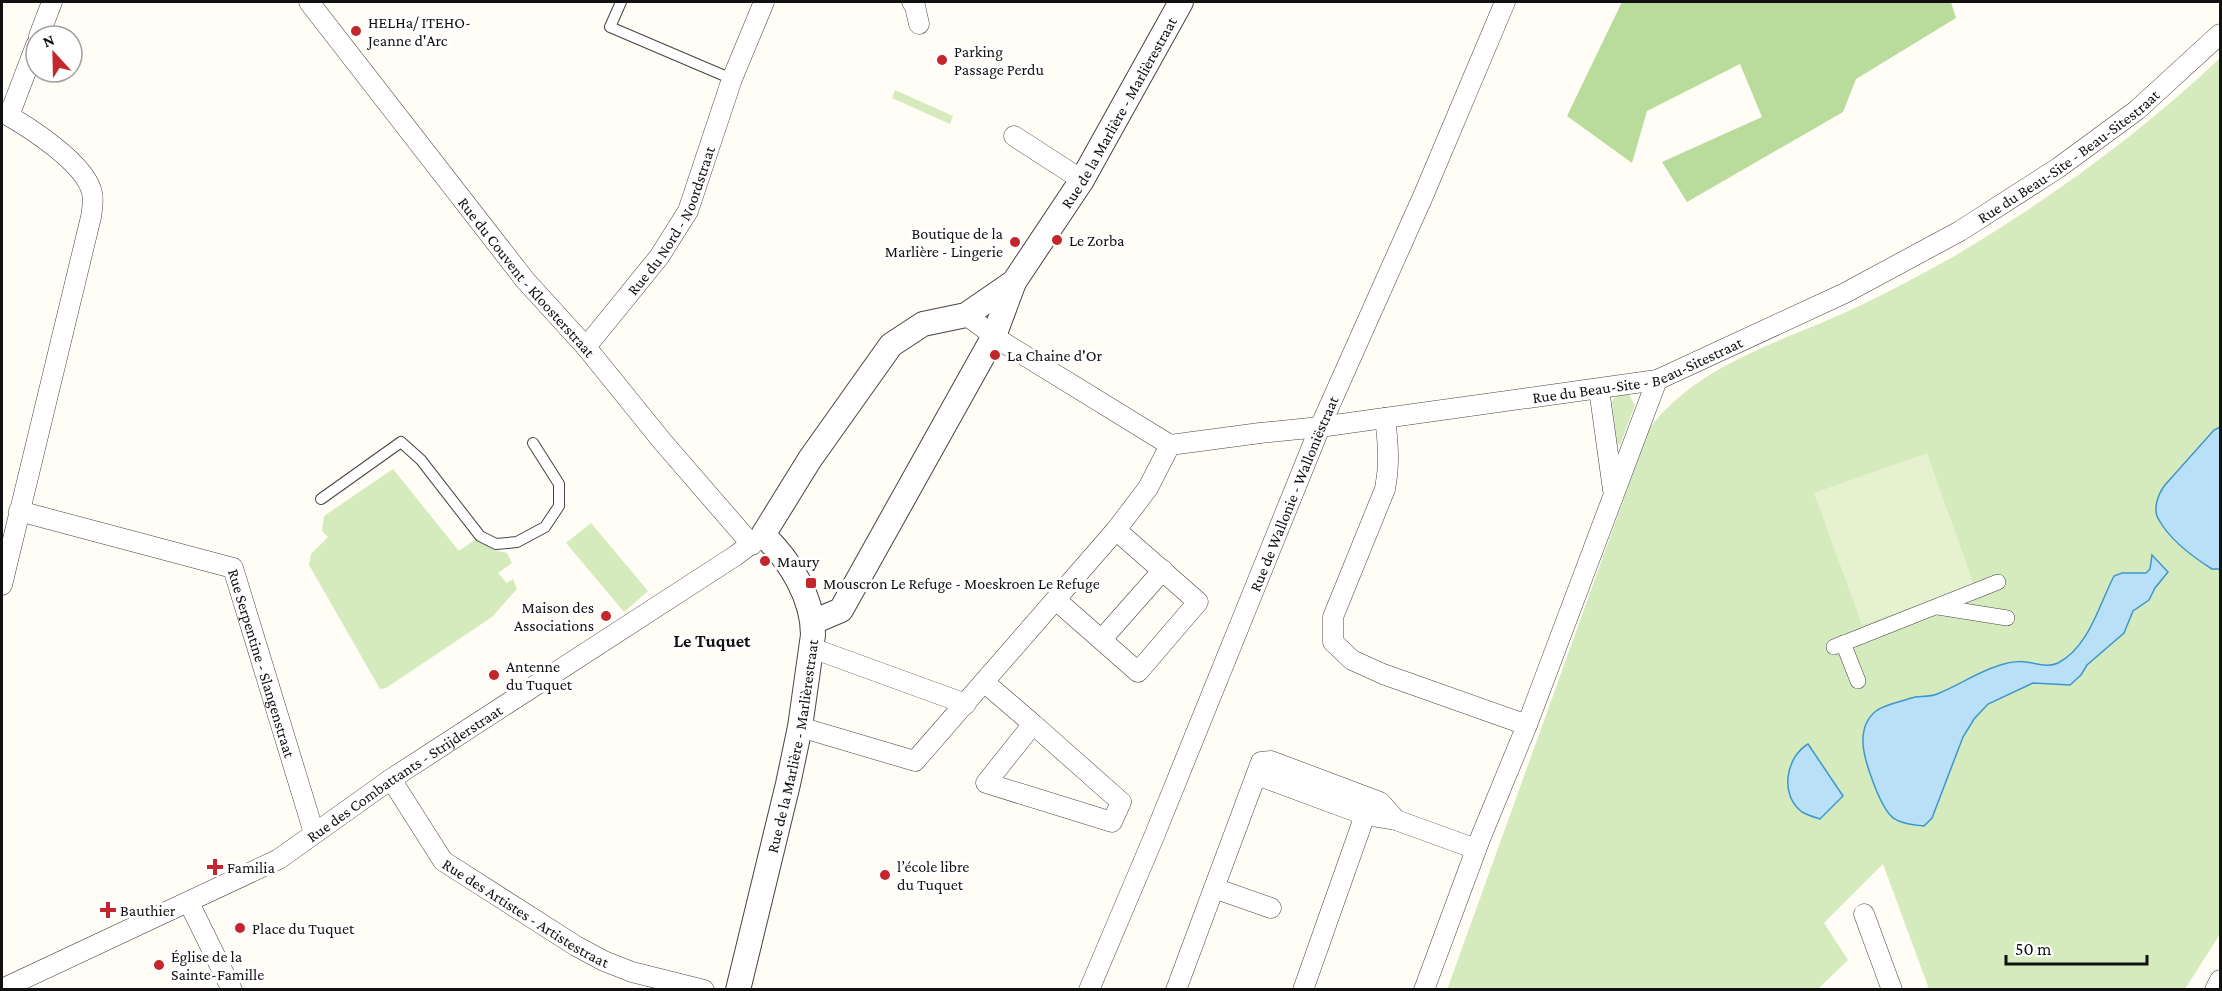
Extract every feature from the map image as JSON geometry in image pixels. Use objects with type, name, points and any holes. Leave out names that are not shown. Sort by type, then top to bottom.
[{"type":"street","points":[[44,24],[52,2]]},
{"type":"street","name":"Rue du Couvent - Kloosterstraat","points":[[309,2],[525,280],[586,346],[662,441],[757,540]]},
{"type":"street","name":"Rue du Nord - Noordstraat","points":[[586,346],[659,257],[688,211],[732,79],[764,2]]},
{"type":"street","points":[[912,2],[919,24]]},
{"type":"street","name":"Rue de la Marlière - Marlièrestraat","points":[[813,622],[841,610],[994,336],[1014,282],[1082,180],[1181,2]]},
{"type":"street","name":"Rue de Wallonie - Walloniëstraat","points":[[1089,990],[1158,829],[1320,427],[1424,194],[1505,2]]},
{"type":"street","name":"Rue du Beau-Site - Beau-Sitestraat","points":[[1170,445],[1320,427],[1657,380],[1845,293],[1960,231],[2058,168],[2137,110],[2220,34]]},
{"type":"street","points":[[2,585],[91,217],[92,193],[84,176],[33,130],[5,114],[24,72]]},
{"type":"street","points":[[1014,136],[1082,180]]},
{"type":"street","name":"Rue de la Marlière - Marlièrestraat","points":[[738,990],[800,727],[812,648],[813,622],[809,606],[793,572],[780,551],[757,540],[810,459],[891,345],[923,324],[966,315],[1014,282]]},
{"type":"street","points":[[800,727],[915,761],[1116,530],[1148,488],[1170,445],[994,336],[966,315]]},
{"type":"street","points":[[1424,990],[1657,380]]},
{"type":"street","points":[[1599,389],[1613,495]]},
{"type":"street","points":[[1385,418],[1389,470],[1385,489],[1333,617],[1333,642],[1352,660],[1383,674],[1527,725]]},
{"type":"street","name":"Rue Serpentine - Slangenstraat","points":[[19,511],[233,568],[314,833]]},
{"type":"street","points":[[1056,600],[1138,672],[1198,602],[1116,530]]},
{"type":"street","name":"Rue des Combattants - Strijderstraat","points":[[2,989],[279,860],[392,779],[757,540]]},
{"type":"street","points":[[1102,639],[1163,570]]},
{"type":"street","points":[[1858,681],[1838,645],[1998,582]]},
{"type":"street","points":[[1936,606],[2007,618]]},
{"type":"street","points":[[812,648],[966,704]]},
{"type":"street","points":[[984,682],[1033,724],[1121,802],[1112,822],[986,783],[1033,724]]},
{"type":"street","points":[[1176,990],[1261,762],[1271,761],[1380,802],[1396,820]]},
{"type":"street","points":[[1257,775],[1365,815],[1396,820],[1476,849]]},
{"type":"street","name":"Rue des Artistes - Artistestraat","points":[[392,779],[443,861],[576,946],[604,961],[632,972],[704,990]]},
{"type":"street","points":[[1303,990],[1365,815]]},
{"type":"street","points":[[1214,888],[1271,908]]},
{"type":"street","points":[[189,903],[232,990]]},
{"type":"street","points":[[1864,914],[1892,990]]},
{"type":"street","points":[[2215,990],[2220,980]]},
{"type":"lane","points":[[621,2],[610,27],[732,79]]},
{"type":"lane","points":[[321,500],[401,442],[421,460],[480,536],[496,544],[517,542],[545,527],[560,506],[559,484],[533,443]]},
{"type":"green space","points":[[1622,2],[1951,2],[1956,18],[1856,79],[1843,112],[1687,202],[1662,162],[1762,117],[1740,64],[1647,111],[1632,163],[1567,116]]},
{"type":"green space","points":[[2220,58],[2220,934],[2185,989],[1929,989],[1883,864],[1824,923],[1848,960],[1818,989],[1447,990],[1649,429],[1668,407],[1712,373],[1763,347],[1842,314],[1897,287],[1951,258],[2022,214],[2125,140]]},
{"type":"green space","points":[[895,90],[953,116],[950,124],[892,98]]},
{"type":"green space","points":[[1620,394],[1629,395],[1635,405],[1620,445],[1617,443],[1612,403],[1614,398]]},
{"type":"green space","points":[[1927,453],[1974,585],[1862,625],[1814,493]]},
{"type":"green space","points":[[393,469],[459,551],[476,539],[495,550],[507,553],[512,563],[498,573],[507,583],[513,579],[517,589],[492,617],[386,688],[380,689],[309,565],[311,554],[328,537],[322,531],[324,516]]},
{"type":"green space","points":[[591,523],[648,591],[624,612],[566,543]]},
{"type":"water","points":[[2220,427],[2220,569],[2212,569],[2169,534],[2157,516],[2156,507],[2158,497],[2165,485],[2214,430]]},
{"type":"water","points":[[2152,555],[2168,572],[2149,600],[2133,611],[2124,633],[2087,665],[2081,675],[2070,685],[2033,683],[1988,704],[1974,719],[1963,737],[1932,818],[1924,826],[1899,821],[1889,814],[1877,792],[1864,750],[1864,729],[1868,719],[1876,711],[1915,697],[1937,694],[2006,663],[2024,662],[2046,665],[2058,663],[2078,647],[2092,624],[2114,576],[2122,573],[2146,573],[2150,569]]},
{"type":"water","points":[[1808,744],[1843,796],[1820,819],[1802,812],[1795,805],[1788,786],[1790,767],[1800,750]]},
{"type":"place","name":"HELHa/ ITEHO- Jeanne d'Arc","points":[[356,31]]},
{"type":"place","name":"Parking Passage Perdu","points":[[942,60]]},
{"type":"place","name":"Le Zorba","points":[[1057,240]]},
{"type":"place","name":"Boutique de la Marlière - Lingerie","points":[[1015,242]]},
{"type":"place","name":"La Chaine d'Or","points":[[995,355]]},
{"type":"place","name":"Maury","points":[[765,561]]},
{"type":"place","name":"Mouscron Le Refuge - Moeskroen Le Refuge","points":[[811,583]]},
{"type":"place","name":"Maison des Associations","points":[[606,616]]},
{"type":"place","name":"Antenne du Tuquet","points":[[494,675]]},
{"type":"place","name":"Familia","points":[[215,867]]},
{"type":"place","name":"l’école libre du Tuquet","points":[[885,875]]},
{"type":"place","name":"Bauthier","points":[[108,910]]},
{"type":"place","name":"Place du Tuquet","points":[[240,928]]},
{"type":"place","name":"Église de la Sainte-Famille","points":[[159,965]]},
{"type":"district","name":"Le Tuquet","points":[[712,641]]}]
